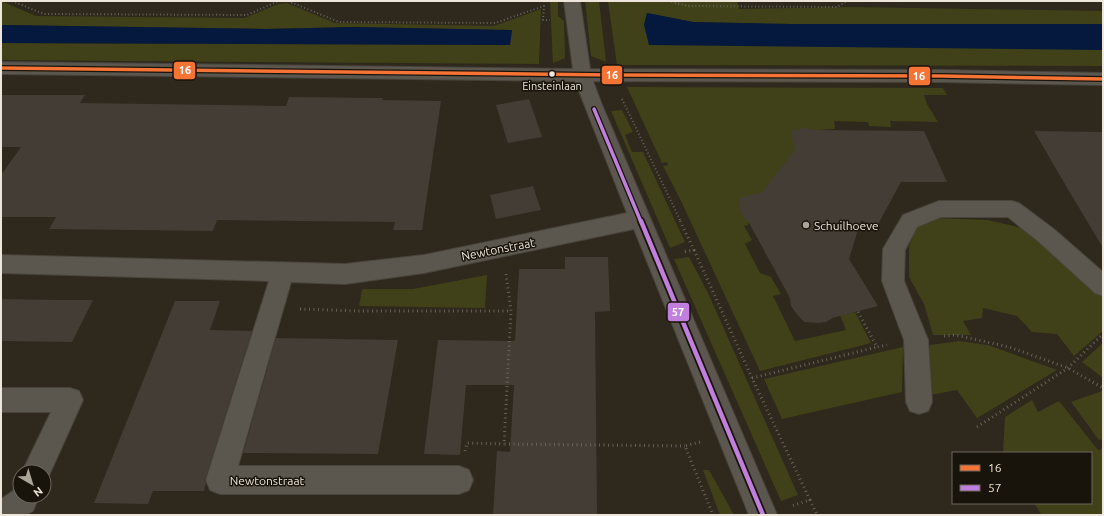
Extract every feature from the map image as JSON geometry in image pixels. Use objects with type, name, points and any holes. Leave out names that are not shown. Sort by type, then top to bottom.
[{"type":"street","points":[[572,1],[582,74],[596,112],[763,515]]},
{"type":"street","points":[[1,68],[610,75],[942,76],[1103,79]]},
{"type":"street","points":[[919,402],[916,340],[893,281],[894,250],[910,221],[939,209],[1012,209],[1047,236],[1103,286]]},
{"type":"street","name":"Newtonstraat","points":[[1,264],[345,274],[424,264],[640,219]]},
{"type":"street","name":"Newtonstraat","points":[[283,272],[220,480],[459,480]]},
{"type":"street","points":[[1,400],[70,400],[40,464]]},
{"type":"street","points":[[1,515],[18,504]]},
{"type":"path","points":[[12,1],[44,14],[247,15],[279,1]]},
{"type":"path","points":[[288,1],[339,22],[495,23],[544,6],[543,20],[574,19]]},
{"type":"path","points":[[668,1],[688,6],[837,7],[847,1]]},
{"type":"path","points":[[610,75],[694,250],[752,378],[817,515]]},
{"type":"path","points":[[503,248],[511,311],[504,444],[684,446],[729,434]]},
{"type":"path","points":[[656,256],[694,250]]},
{"type":"path","points":[[273,308],[358,311],[511,311]]},
{"type":"path","points":[[858,312],[877,346]]},
{"type":"path","points":[[977,427],[1068,368],[1103,334]]},
{"type":"path","points":[[752,378],[877,346],[955,335],[1009,347],[1068,368],[1103,388]]},
{"type":"path","points":[[684,446],[713,515]]},
{"type":"path","points":[[763,515],[810,500]]},
{"type":"shaded area","points":[[1,1],[36,16],[245,18],[278,4],[287,3],[335,23],[494,26],[541,9],[539,64],[1,60],[1,43],[510,45],[512,30],[354,27],[266,29],[1,25]]},
{"type":"shaded area","points":[[550,1],[558,1],[558,16],[564,21],[565,58],[553,63]]},
{"type":"shaded area","points":[[585,1],[599,1],[606,62],[591,56]]},
{"type":"shaded area","points":[[608,1],[737,1],[739,9],[853,7],[1103,11],[1103,24],[791,24],[693,22],[647,13],[644,25],[1103,47],[1103,66],[617,65]]},
{"type":"shaded area","points":[[627,87],[943,88],[947,95],[924,95],[927,104],[938,122],[890,121],[891,127],[869,126],[868,122],[834,121],[835,129],[817,130],[761,195],[748,225],[744,226],[752,240],[745,244],[760,273],[771,277],[781,294],[773,296],[795,341],[846,330],[840,315],[855,312],[871,343],[760,371],[681,201],[663,166],[668,165],[667,162],[662,163]]},
{"type":"shaded area","points":[[622,110],[633,132],[625,135],[632,152],[643,152],[685,242],[670,248],[611,111]]},
{"type":"shaded area","points":[[935,218],[988,220],[1026,229],[1103,291],[1103,331],[1074,356],[1057,334],[1032,332],[1017,316],[983,308],[982,318],[963,321],[971,335],[933,335],[924,304],[909,277],[909,246],[916,228]]},
{"type":"shaded area","points":[[689,257],[708,293],[798,495],[781,501],[674,259]]},
{"type":"shaded area","points":[[487,275],[485,308],[359,306],[362,289],[413,289]]},
{"type":"shaded area","points":[[959,341],[988,345],[1057,370],[977,418],[957,390],[930,395],[921,377],[930,345]]},
{"type":"shaded area","points":[[1103,343],[1103,378],[1082,362]]},
{"type":"shaded area","points":[[903,347],[902,392],[782,419],[764,379]]},
{"type":"shaded area","points":[[1102,391],[1103,439],[1099,440],[1071,402]]},
{"type":"shaded area","points":[[1032,400],[1038,412],[1059,401],[1098,450],[1103,449],[1103,515],[1042,515],[1035,504],[1092,504],[1092,452],[1003,452],[1005,417]]},
{"type":"shaded area","points":[[703,470],[709,470],[734,515],[720,515]]},
{"type":"water","points":[[647,13],[693,22],[791,24],[1103,24],[1103,50],[649,45],[644,25]]},
{"type":"water","points":[[1,25],[266,29],[354,27],[512,30],[510,45],[1,43]]},
{"type":"building","points":[[1,95],[85,95],[80,103],[286,106],[289,97],[383,98],[382,100],[441,101],[422,230],[393,230],[395,222],[217,220],[213,231],[49,229],[56,217],[1,217],[1,175],[21,147],[1,147]]},
{"type":"building","points":[[529,99],[542,137],[508,143],[496,105]]},
{"type":"building","name":"Schuilhoeve","points":[[804,128],[817,130],[924,131],[947,182],[901,182],[876,228],[861,220],[849,259],[878,306],[832,318],[826,322],[819,323],[804,322],[795,312],[791,306],[790,298],[748,221],[740,210],[740,198],[762,192],[795,150],[791,131]]},
{"type":"building","points":[[1034,131],[1103,132],[1103,248],[1066,186]]},
{"type":"building","points":[[533,186],[541,210],[496,219],[490,195]]},
{"type":"building","points":[[565,257],[608,257],[610,311],[595,312],[597,515],[493,515],[497,451],[510,452],[514,385],[466,385],[460,455],[424,454],[438,340],[515,341],[519,269],[565,269]]},
{"type":"building","points":[[1,299],[93,300],[72,342],[1,341]]},
{"type":"building","points":[[175,301],[220,301],[210,330],[252,331],[205,480],[206,483],[204,491],[153,491],[148,504],[94,503]]},
{"type":"building","points":[[276,338],[398,340],[378,454],[243,453]]},
{"type":"transit line","name":"16","points":[[1,68],[611,75],[942,76],[1103,79]]},
{"type":"transit line","name":"57","points":[[594,109],[763,515]]},
{"type":"place","name":"Einsteinlaan","points":[[552,74]]},
{"type":"place","name":"Schuilhoeve","points":[[806,225]]}]
